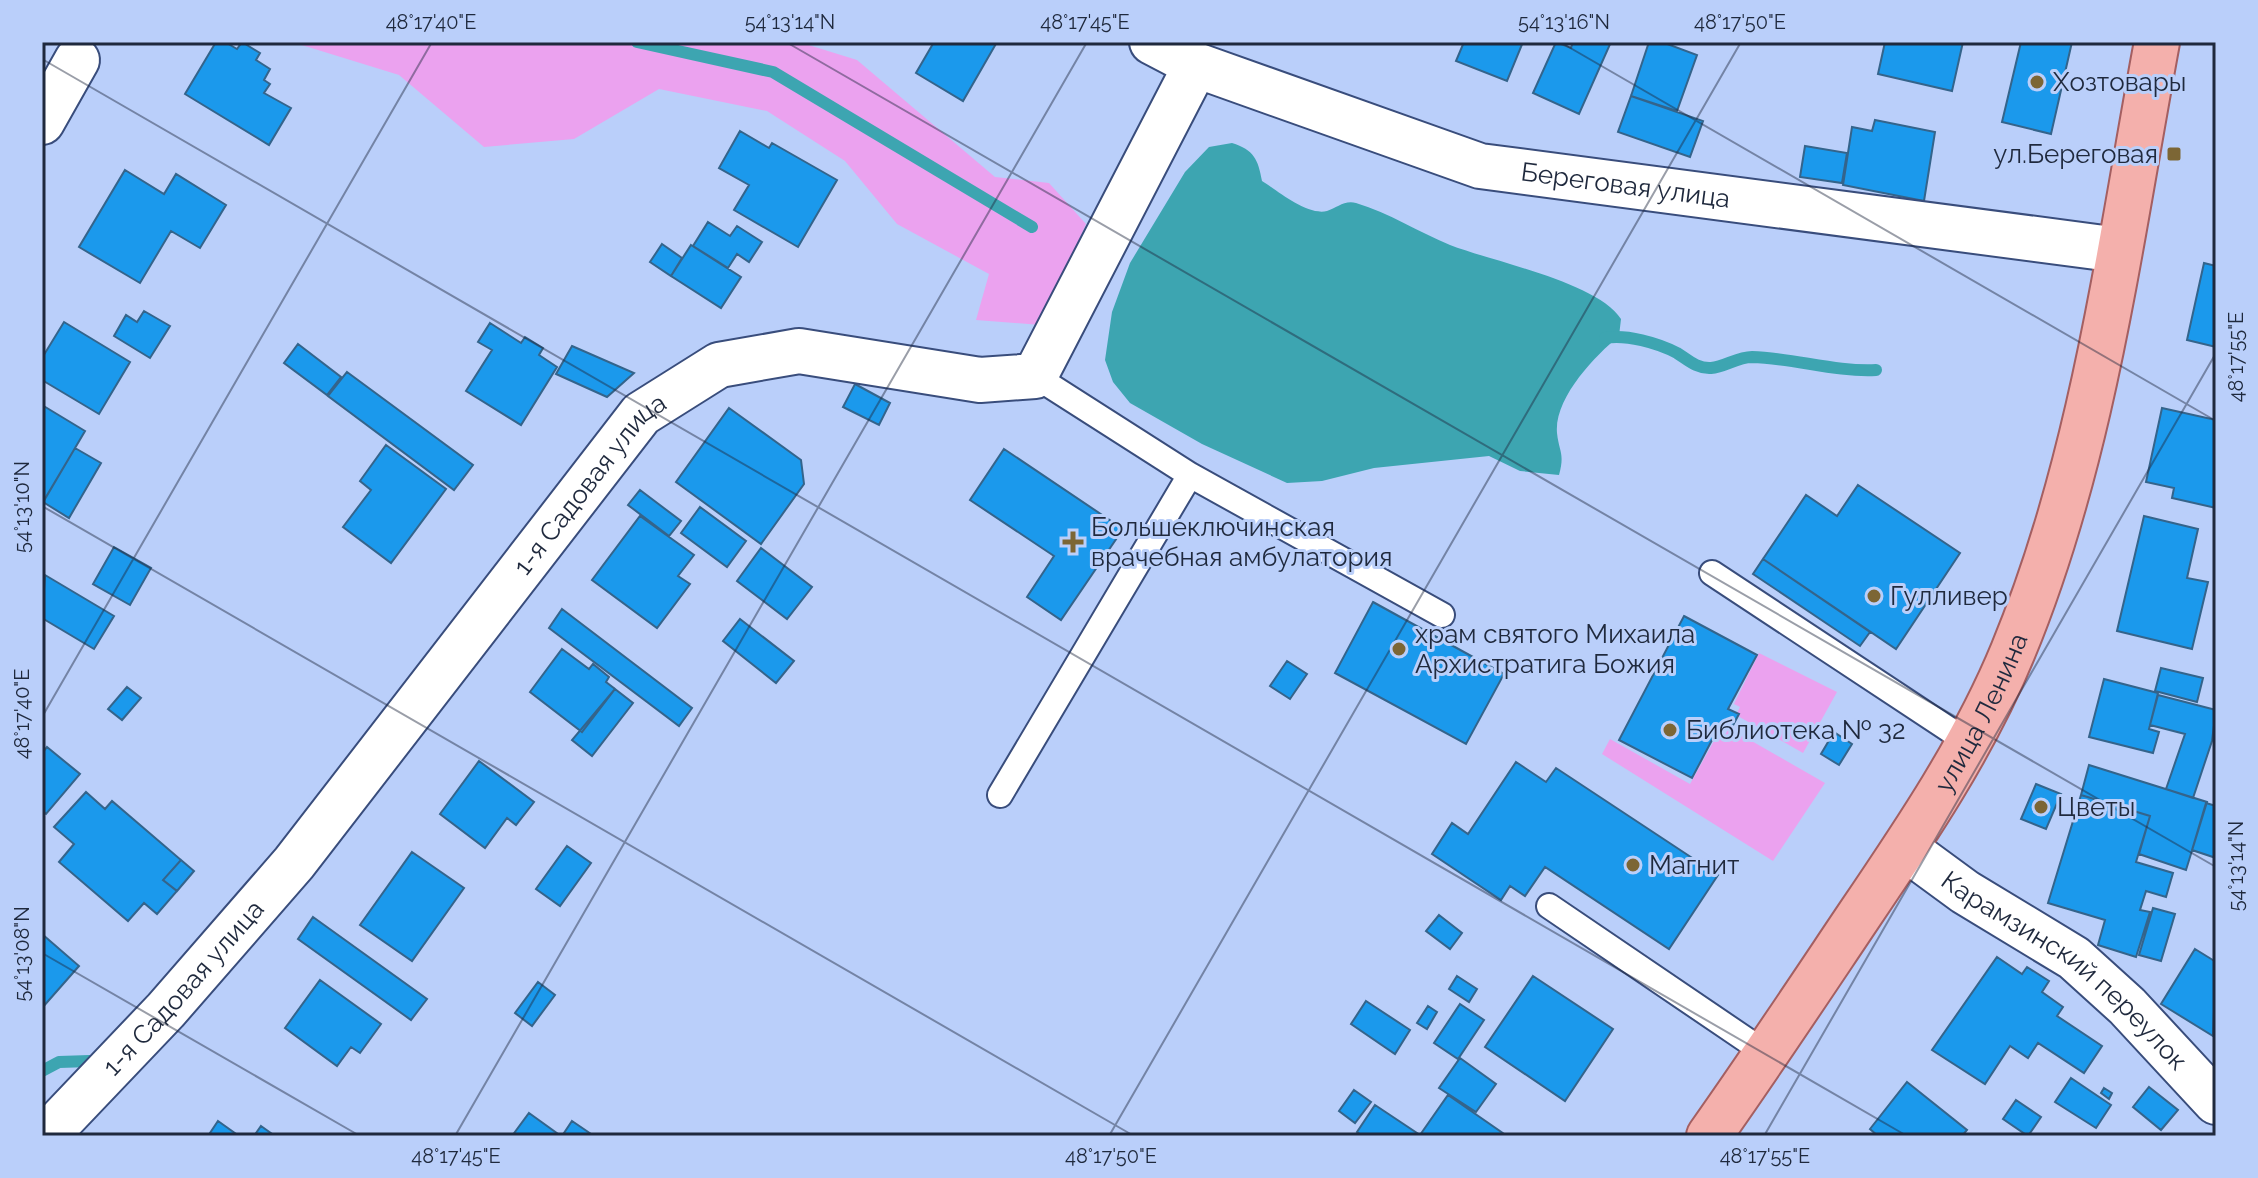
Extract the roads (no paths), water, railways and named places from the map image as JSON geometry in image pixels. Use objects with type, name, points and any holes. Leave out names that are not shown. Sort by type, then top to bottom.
[{"type":"main road","name":"улица Ленина","points":[[1709,1136],[1905,848],[1968,742],[2013,652],[2079,450],[2157,42]]},
{"type":"street","name":"Береговая улица","points":[[1152,42],[1196,65],[1480,166],[2119,250]]},
{"type":"street","points":[[42,122],[77,60]]},
{"type":"street","points":[[1035,376],[1196,65]]},
{"type":"street","name":"1-я Садовая улица","points":[[46,1136],[166,1010],[294,863],[641,414],[719,365],[799,351],[980,380],[1035,376]]},
{"type":"street","name":"Карамзинский переулок","points":[[1905,848],[1965,892],[2074,958],[2127,1006],[2216,1102]]},
{"type":"lane","points":[[1035,376],[1190,475],[1442,615]]},
{"type":"lane","points":[[1000,795],[1190,475]]},
{"type":"lane","points":[[1712,573],[1968,742]]},
{"type":"lane","points":[[1549,906],[1767,1054]]},
{"type":"waterway","points":[[637,42],[773,72],[1032,227]]},
{"type":"waterway","points":[[1605,338],[1632,338],[1651,343],[1706,368],[1752,357],[1876,370]]},
{"type":"waterway","points":[[42,1071],[59,1062],[90,1061]]},
{"type":"place","name":"Хозтовары","points":[[2037,82]]},
{"type":"place","name":"ул.Береговая","points":[[2174,154]]},
{"type":"place","name":"Большеключинская врачебная амбулатория","points":[[1073,542]]},
{"type":"place","name":"Гулливер","points":[[1874,596]]},
{"type":"place","name":"храм святого Михаила Архистратига Божия","points":[[1399,649]]},
{"type":"place","name":"Библиотека № 32","points":[[1670,730]]},
{"type":"place","name":"Цветы","points":[[2041,807]]},
{"type":"place","name":"Магнит","points":[[1633,865]]}]
